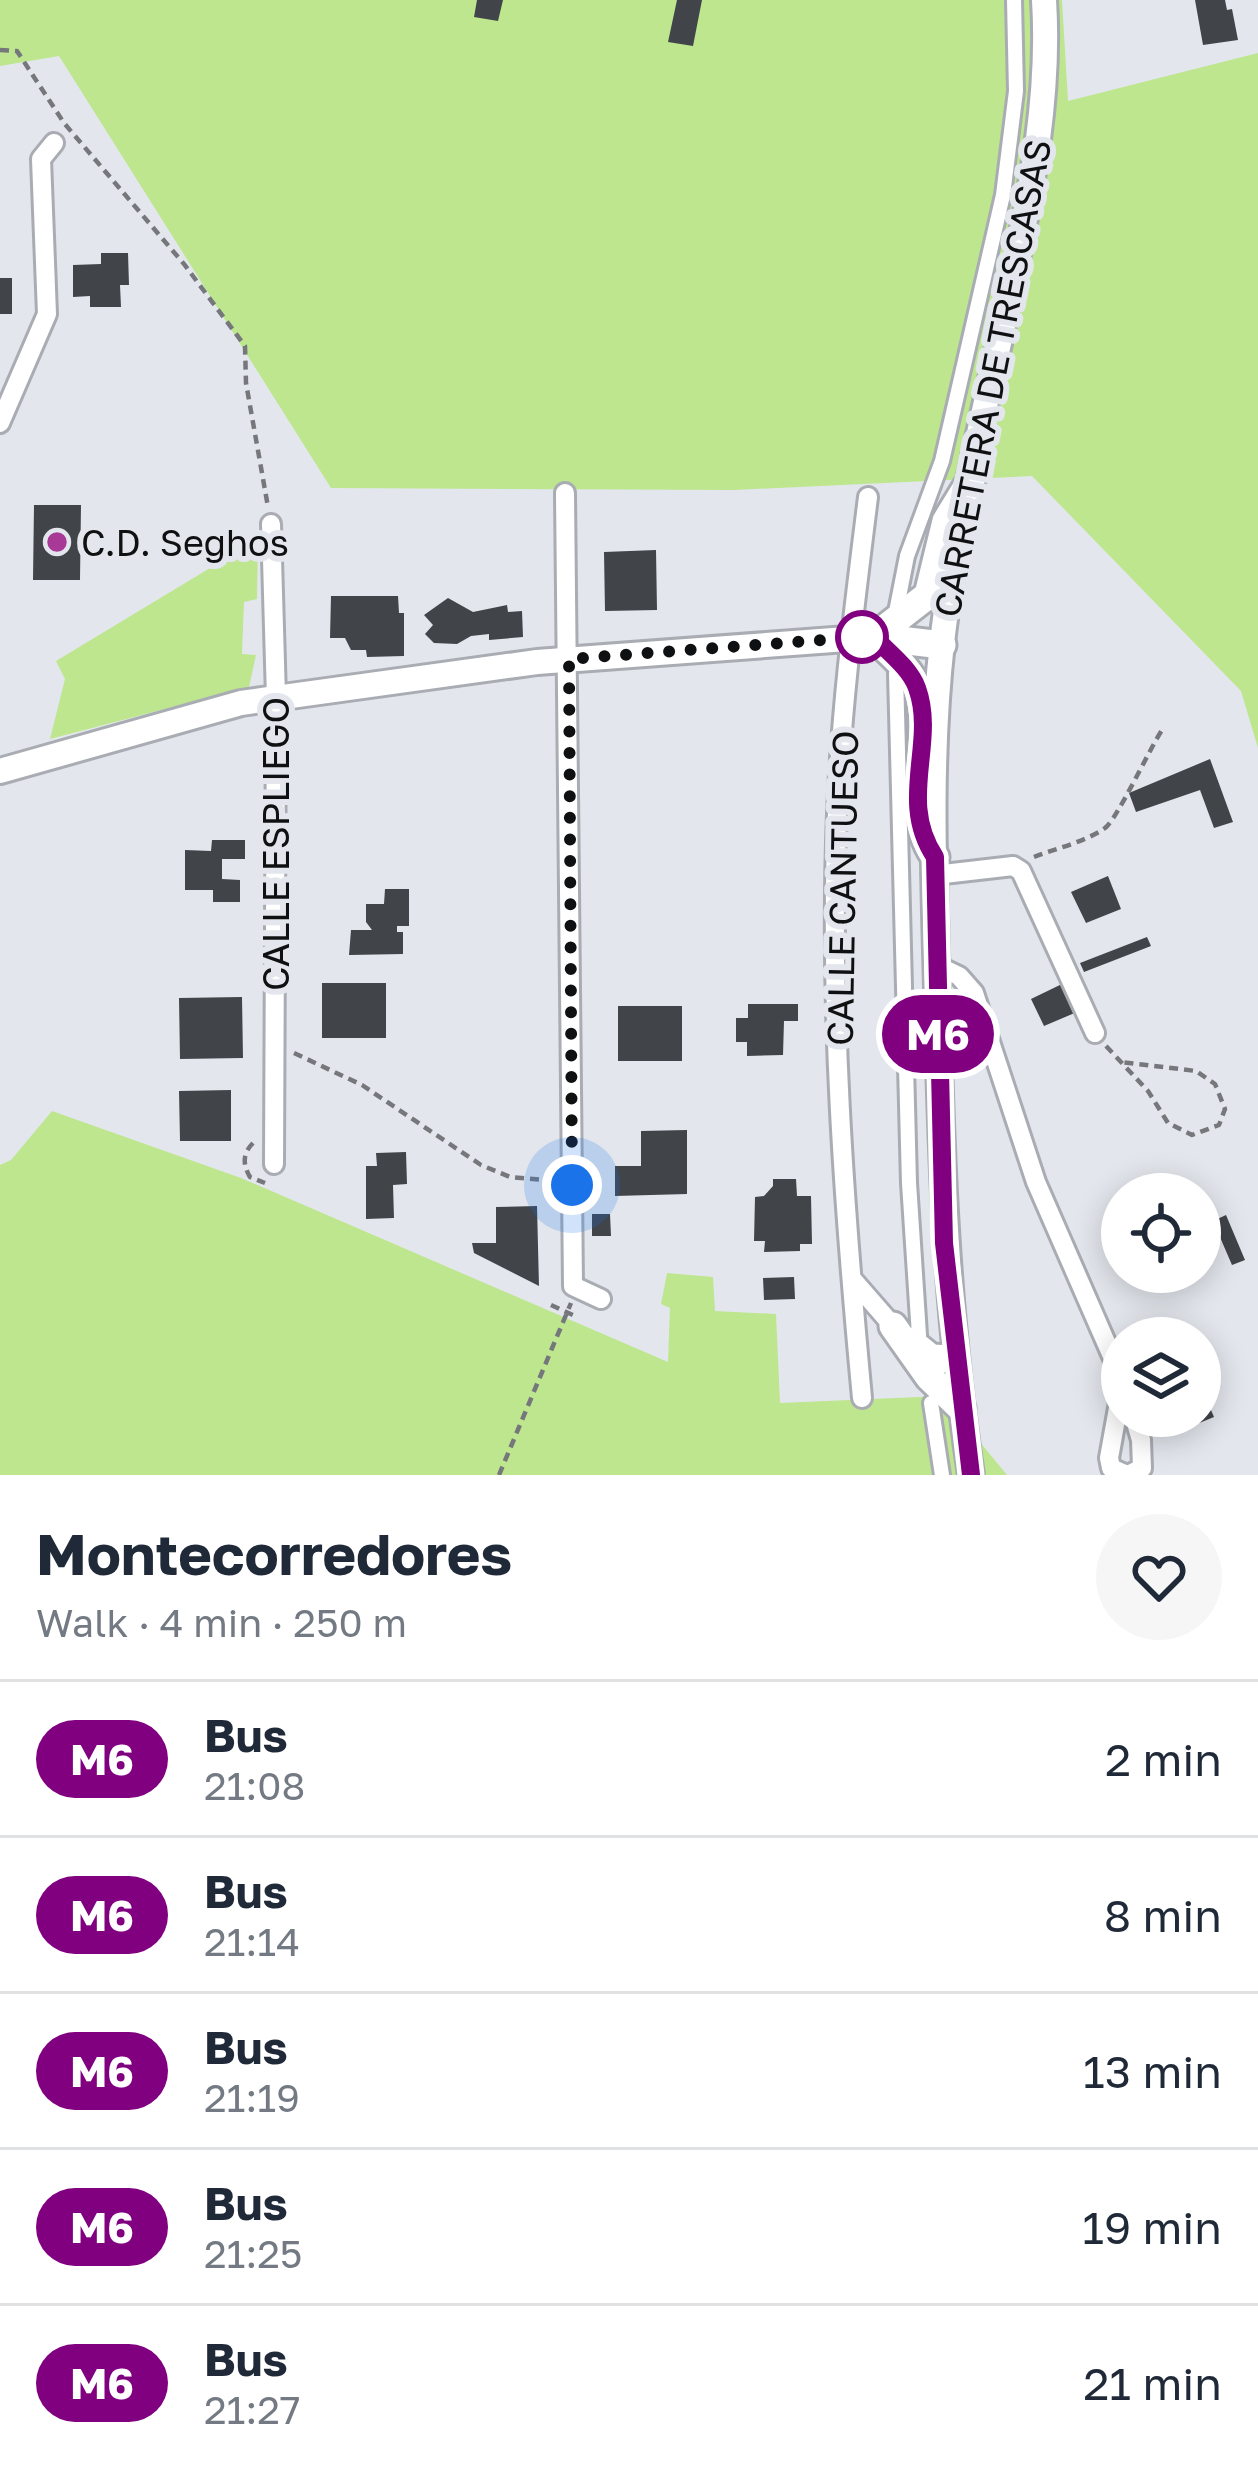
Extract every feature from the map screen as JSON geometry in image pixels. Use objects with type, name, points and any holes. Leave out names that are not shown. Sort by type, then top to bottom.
[{"type":"main road","points":[[862,637],[928,595],[946,521],[971,480]]},
{"type":"main road","points":[[862,637],[942,645]]},
{"type":"main road","points":[[862,637],[917,687],[920,826],[935,866]]},
{"type":"main road","points":[[906,1331],[931,1358],[954,1359]]},
{"type":"main road","points":[[906,1331],[929,1377],[961,1408]]},
{"type":"street","points":[[896,612],[908,556],[942,461],[1003,195],[1016,91],[1014,0]]},
{"type":"street","name":"CARRETERA DE TRESCASAS","points":[[971,1475],[954,1359],[942,1210],[935,866],[942,645],[1031,186],[1044,84],[1044,0]]},
{"type":"street","points":[[0,423],[47,314],[41,159],[54,142]]},
{"type":"street","points":[[566,493],[573,1286],[601,1299]]},
{"type":"street","name":"CALLE CANTUESO","points":[[862,1398],[839,1053],[837,817],[862,637],[868,496]]},
{"type":"street","name":"CALLE ESPLIEGO","points":[[272,524],[274,1164]]},
{"type":"street","points":[[0,771],[242,703],[569,659],[862,637]]},
{"type":"street","points":[[896,673],[909,1183],[906,1331]]},
{"type":"street","points":[[935,866],[1012,866],[1027,879],[1051,944],[1095,1033]]},
{"type":"street","points":[[936,964],[959,976],[974,993],[1036,1182],[1101,1334]]},
{"type":"street","points":[[853,1280],[906,1331]]},
{"type":"street","points":[[931,1402],[942,1475]]},
{"type":"street","points":[[1113,1437],[1112,1468],[1127,1475],[1142,1468],[1138,1437]]},
{"type":"path","points":[[0,50],[17,51],[64,123],[184,264],[245,346],[246,383],[272,524]]},
{"type":"path","points":[[1012,866],[1104,829],[1115,819],[1162,730]]},
{"type":"path","points":[[1095,1033],[1121,1062],[1148,1091],[1168,1124],[1192,1135],[1219,1125],[1225,1109],[1215,1084],[1196,1071],[1121,1062]]},
{"type":"path","points":[[274,1044],[362,1085],[481,1165],[510,1177],[572,1185]]},
{"type":"path","points":[[499,1475],[577,1288]]},
{"type":"path","points":[[551,1305],[577,1317]]},
{"type":"green space","points":[[0,0],[1062,0],[1068,101],[1258,53],[1258,748],[1241,691],[1032,476],[734,490],[331,488],[59,56],[0,66]]},
{"type":"green space","points":[[258,539],[257,599],[244,602],[242,654],[256,655],[249,687],[50,739],[65,679],[56,661]]},
{"type":"green space","points":[[52,1111],[241,1178],[668,1362],[670,1308],[661,1304],[667,1273],[713,1277],[715,1311],[776,1314],[780,1403],[942,1396],[1007,1475],[0,1475],[0,1165],[11,1160]]},
{"type":"building","points":[[477,0],[503,0],[498,21],[474,17]]},
{"type":"building","points":[[677,0],[702,0],[693,46],[668,42]]},
{"type":"building","points":[[1195,0],[1225,0],[1227,10],[1232,9],[1238,40],[1203,45]]},
{"type":"building","points":[[101,253],[128,253],[129,285],[120,285],[121,307],[90,307],[90,296],[73,297],[73,265],[101,264]]},
{"type":"building","points":[[0,278],[12,278],[12,314],[0,314]]},
{"type":"building","name":"C.D. Seghos","points":[[34,505],[81,505],[80,580],[33,580]]},
{"type":"building","points":[[656,550],[657,610],[605,611],[604,552]]},
{"type":"building","points":[[331,596],[398,596],[399,613],[404,613],[404,656],[367,657],[366,650],[351,650],[345,638],[330,638]]},
{"type":"building","points":[[448,598],[473,612],[507,605],[508,612],[522,611],[523,637],[489,640],[489,634],[457,644],[434,643],[425,634],[433,625],[424,615]]},
{"type":"building","points":[[1210,759],[1233,822],[1214,828],[1200,790],[1136,812],[1129,793]]},
{"type":"building","points":[[212,840],[245,840],[245,859],[222,859],[222,879],[240,880],[240,902],[213,902],[213,890],[185,890],[185,850],[211,851]]},
{"type":"building","points":[[1108,876],[1121,909],[1086,923],[1071,892]]},
{"type":"building","points":[[385,889],[409,889],[409,926],[397,926],[397,932],[403,932],[403,954],[349,955],[351,930],[372,930],[366,922],[366,904],[384,904]]},
{"type":"building","points":[[1147,937],[1151,946],[1084,972],[1080,963]]},
{"type":"building","points":[[322,983],[386,983],[386,1038],[322,1038]]},
{"type":"building","points":[[1064,983],[1077,1012],[1044,1026],[1031,999]]},
{"type":"building","points":[[242,997],[243,1058],[180,1059],[179,998]]},
{"type":"building","points":[[748,1004],[798,1004],[798,1021],[784,1021],[783,1055],[747,1056],[747,1042],[736,1042],[736,1018],[748,1018]]},
{"type":"building","points":[[618,1006],[682,1006],[682,1061],[618,1061]]},
{"type":"building","points":[[231,1090],[231,1141],[180,1141],[179,1091]]},
{"type":"building","points":[[687,1130],[687,1194],[615,1196],[615,1166],[641,1166],[641,1131]]},
{"type":"building","points":[[406,1152],[407,1184],[393,1185],[394,1218],[366,1219],[366,1166],[377,1166],[376,1153]]},
{"type":"building","points":[[773,1179],[796,1179],[797,1196],[811,1196],[812,1244],[800,1244],[800,1251],[764,1252],[765,1241],[754,1241],[755,1197],[764,1196]]},
{"type":"building","points":[[537,1206],[539,1286],[474,1253],[472,1243],[496,1243],[496,1207]]},
{"type":"building","points":[[592,1214],[610,1214],[611,1236],[592,1236]]},
{"type":"building","points":[[1226,1215],[1245,1260],[1232,1265],[1221,1240],[1221,1217]]},
{"type":"building","points":[[794,1277],[795,1299],[764,1300],[763,1278]]},
{"type":"bus line","name":"M6","points":[[850,637],[874,637],[911,676],[921,704],[918,812],[935,857],[944,1243],[971,1475]]},
{"type":"place","name":"C.D. Seghos","points":[[57,542]]},
{"type":"route","points":[[572,1185],[569,659],[862,637]]}]
